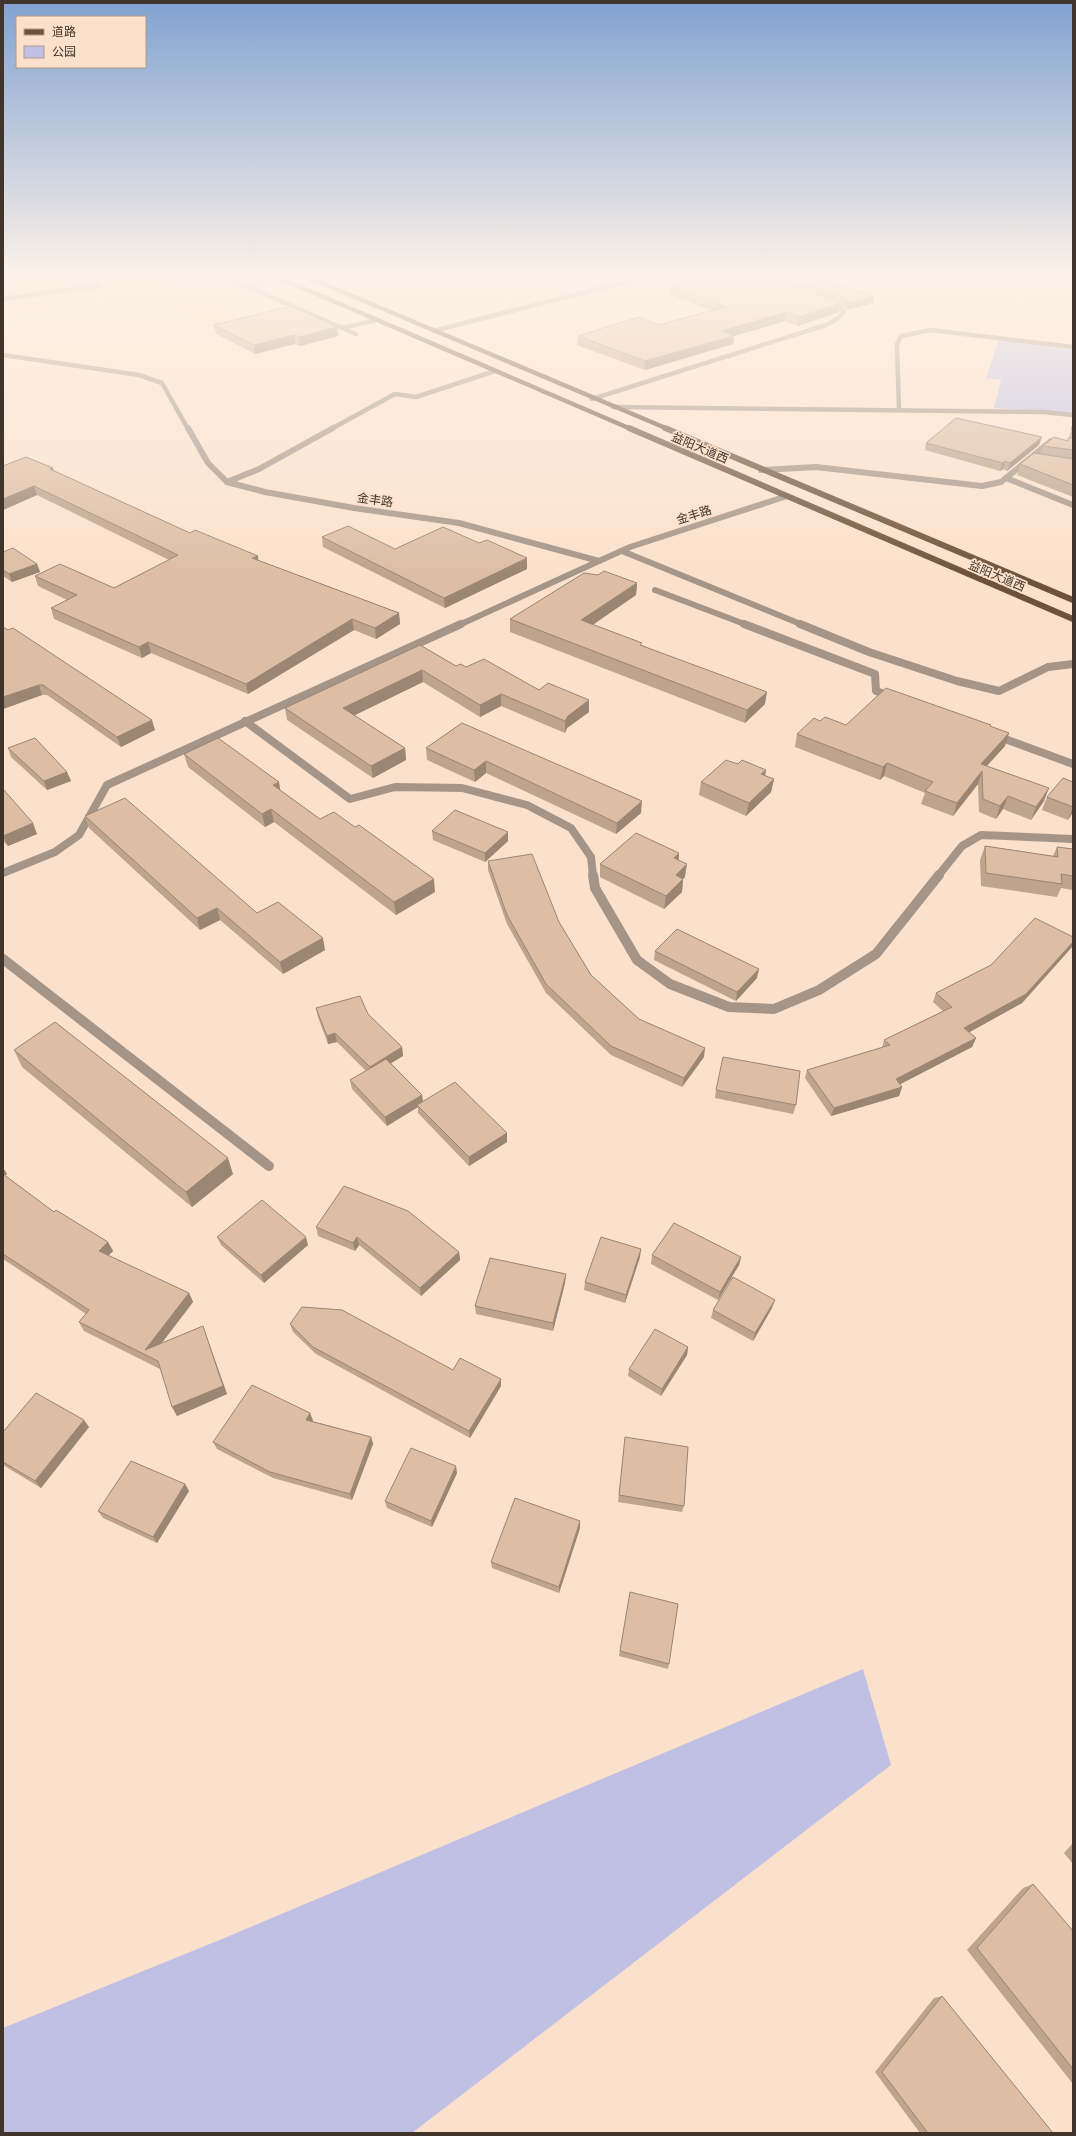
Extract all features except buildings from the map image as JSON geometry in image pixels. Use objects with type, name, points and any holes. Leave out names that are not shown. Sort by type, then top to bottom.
[{"type":"main road","name":"益阳大道西","points":[[507,376],[1073,619]]},
{"type":"main road","name":"益阳大道西","points":[[537,376],[1073,600]]},
{"type":"street","points":[[141,376],[162,382],[208,463],[227,482],[259,469],[395,394],[416,397],[482,376]]},
{"type":"street","points":[[592,399],[666,376]]},
{"type":"street","points":[[898,376],[899,410]]},
{"type":"street","points":[[613,407],[1043,412],[1073,416]]},
{"type":"street","points":[[761,470],[816,467],[982,486],[1001,482],[1051,441],[1073,445]]},
{"type":"street","points":[[1030,459],[1037,460]]},
{"type":"street","points":[[1006,478],[1073,505]]},
{"type":"street","name":"金丰路","points":[[227,482],[295,498],[459,523],[599,560],[787,496]]},
{"type":"street","points":[[622,551],[869,652],[957,681],[999,691],[1048,667],[1073,664]]},
{"type":"street","points":[[3,873],[55,852],[79,835],[107,785],[599,560]]},
{"type":"street","points":[[655,590],[875,674],[876,691],[898,699]]},
{"type":"street","points":[[245,721],[350,799],[395,787],[462,788],[527,806],[570,828],[591,857],[595,888],[637,960],[670,984],[729,1007],[774,1010],[819,990],[876,954],[962,846],[981,836],[1073,839]]},
{"type":"street","points":[[986,731],[1073,764]]},
{"type":"street","points":[[3,959],[269,1166]]},
{"type":"green space","points":[[987,376],[1073,376],[1073,413],[994,408],[1001,380],[986,378]]},
{"type":"green space","points":[[863,1669],[891,1765],[412,2133],[3,2133],[3,2028],[222,1939]]}]
